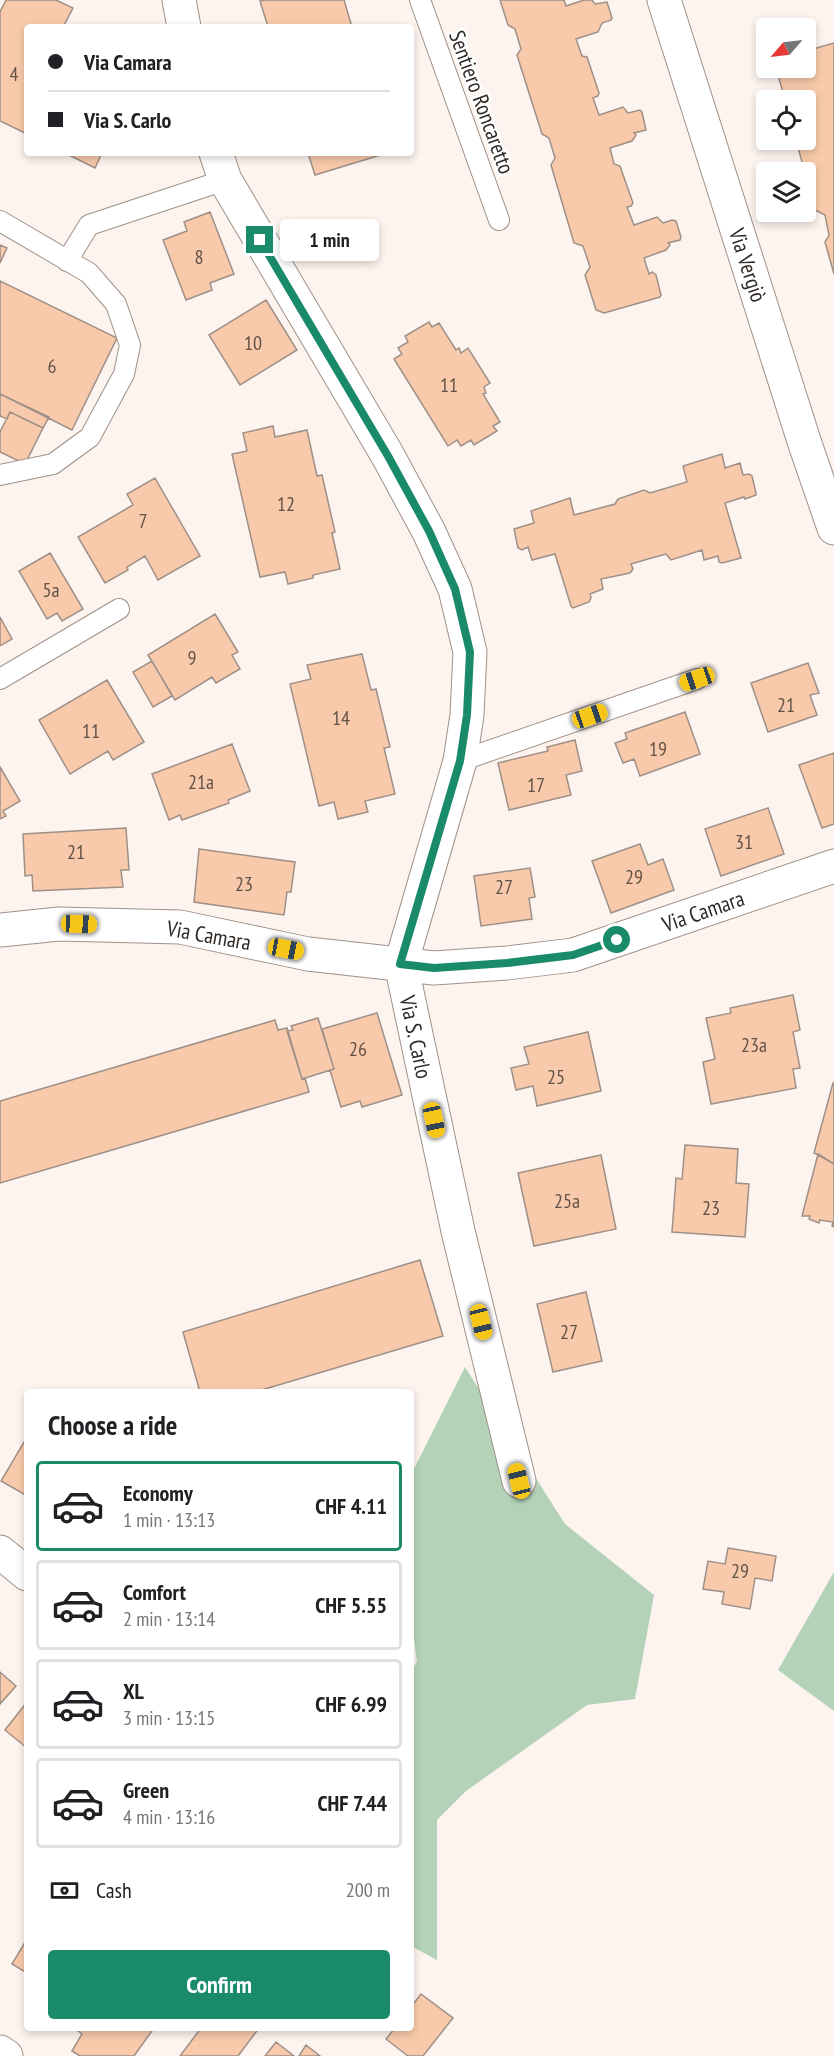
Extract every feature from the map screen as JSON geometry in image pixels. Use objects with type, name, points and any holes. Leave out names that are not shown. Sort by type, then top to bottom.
[{"type":"street","points":[[179,0],[183,24]]},
{"type":"street","name":"Via Vergiò","points":[[664,0],[802,435],[834,528]]},
{"type":"street","name":"Via S. Carlo","points":[[220,167],[429,531],[455,589],[470,652],[467,715],[460,761],[400,964],[458,1231],[519,1481]]},
{"type":"street","name":"Via Camara","points":[[0,930],[59,924],[180,927],[308,954],[434,968],[507,963],[573,955],[834,866]]},
{"type":"street","points":[[0,1552],[24,1572]]},
{"type":"street","points":[[0,2052],[6,2056]]},
{"type":"lane","name":"Sentiero Roncaretto","points":[[420,0],[499,219]]},
{"type":"lane","points":[[67,261],[89,225],[220,167]]},
{"type":"lane","points":[[0,222],[89,273],[116,304],[130,345],[124,374],[90,437],[53,464],[0,475]]},
{"type":"lane","points":[[0,679],[119,609]]},
{"type":"lane","points":[[460,761],[697,679]]},
{"type":"green space","points":[[465,1367],[565,1524],[654,1595],[635,1699],[587,1705],[466,1791],[437,1820],[437,1960],[414,1948],[414,1668],[417,1661],[414,1638],[414,1469]]},
{"type":"green space","points":[[834,1572],[834,1711],[778,1670]]},
{"type":"building","points":[[6,0],[56,0],[73,8],[65,24],[24,24],[24,133],[0,121],[0,12]]},
{"type":"building","points":[[344,0],[351,24],[267,24],[260,1]]},
{"type":"building","points":[[500,0],[564,0],[566,6],[584,0],[592,0],[595,4],[607,2],[611,20],[602,23],[598,32],[576,39],[582,56],[587,57],[599,93],[593,98],[599,115],[623,107],[628,113],[640,110],[642,112],[646,130],[634,133],[636,135],[632,141],[610,148],[614,164],[620,166],[633,203],[627,207],[634,225],[657,217],[663,223],[676,221],[680,240],[668,243],[670,245],[666,250],[644,258],[649,274],[652,272],[656,275],[660,297],[604,313],[596,310],[585,275],[590,267],[583,246],[574,243],[551,165],[555,158],[549,138],[542,134],[517,55],[521,49],[515,29],[508,25]]},
{"type":"building","points":[[834,43],[834,274],[825,242],[829,235],[825,215],[816,210],[816,162],[802,162],[799,150],[816,150],[816,90],[782,90],[779,78],[816,78],[816,48]]},
{"type":"building","points":[[71,156],[101,156],[95,168]]},
{"type":"building","points":[[309,156],[377,156],[315,175]]},
{"type":"building","points":[[210,212],[234,274],[210,283],[212,290],[186,300],[163,240],[187,231],[184,222]]},
{"type":"building","points":[[0,245],[7,248],[0,263]]},
{"type":"building","points":[[0,281],[117,338],[72,430],[0,394]]},
{"type":"building","points":[[266,300],[297,350],[240,385],[209,335]]},
{"type":"building","points":[[429,322],[432,327],[439,323],[456,350],[459,348],[461,353],[468,348],[490,383],[484,387],[486,393],[483,394],[500,422],[493,426],[497,431],[474,445],[471,440],[461,446],[457,440],[448,446],[394,359],[402,354],[398,348],[408,342],[405,336]]},
{"type":"building","points":[[0,394],[49,417],[43,428],[10,412],[7,419],[0,416]]},
{"type":"building","points":[[10,412],[43,428],[25,464],[0,452],[0,432]]},
{"type":"building","points":[[273,426],[275,437],[307,430],[317,476],[322,475],[335,532],[332,533],[340,569],[288,584],[285,572],[260,577],[232,454],[247,451],[243,433]]},
{"type":"building","points":[[722,454],[725,468],[740,463],[743,475],[752,476],[756,493],[745,499],[744,497],[725,503],[741,558],[722,563],[719,562],[718,556],[704,560],[702,550],[671,560],[666,554],[631,564],[633,569],[630,573],[601,579],[603,589],[590,594],[589,602],[573,608],[555,554],[532,560],[528,547],[522,550],[518,548],[514,529],[534,523],[531,511],[570,498],[574,515],[615,504],[618,499],[644,490],[650,493],[687,482],[683,466]]},
{"type":"building","points":[[155,478],[200,556],[158,580],[145,556],[127,567],[128,570],[105,583],[78,537],[133,505],[127,494]]},
{"type":"building","points":[[50,553],[83,609],[62,621],[57,613],[47,619],[19,571]]},
{"type":"building","points":[[215,614],[238,652],[232,655],[240,669],[216,683],[212,677],[175,700],[148,655]]},
{"type":"building","points":[[0,617],[12,639],[0,646]]},
{"type":"building","points":[[362,654],[371,690],[376,689],[390,747],[384,748],[395,794],[365,801],[368,812],[338,819],[334,802],[319,806],[290,684],[311,679],[307,665]]},
{"type":"building","points":[[152,661],[172,696],[153,707],[133,672]]},
{"type":"building","points":[[808,663],[819,693],[810,695],[817,715],[768,732],[751,683]]},
{"type":"building","points":[[107,680],[144,742],[113,760],[108,751],[70,774],[39,720]]},
{"type":"building","points":[[685,712],[700,754],[640,776],[634,759],[623,763],[615,743],[627,739],[625,733]]},
{"type":"building","points":[[575,740],[582,771],[566,775],[571,795],[509,810],[498,763],[548,751],[547,747]]},
{"type":"building","points":[[232,744],[250,791],[228,800],[229,803],[182,820],[180,815],[169,820],[152,774]]},
{"type":"building","points":[[834,753],[834,824],[822,828],[799,765]]},
{"type":"building","points":[[0,767],[20,801],[3,811],[6,816],[0,819]]},
{"type":"building","points":[[768,808],[784,854],[721,876],[705,829]]},
{"type":"building","points":[[126,828],[129,870],[121,870],[123,887],[33,891],[32,875],[25,876],[23,834]]},
{"type":"building","points":[[640,844],[648,865],[663,859],[674,890],[611,913],[592,861]]},
{"type":"building","points":[[199,849],[295,862],[291,892],[287,892],[284,915],[194,902]]},
{"type":"building","points":[[530,868],[535,897],[529,898],[532,919],[481,926],[474,876]]},
{"type":"building","points":[[793,995],[800,1030],[793,1032],[800,1068],[793,1069],[796,1088],[711,1104],[703,1062],[715,1059],[706,1018],[731,1013],[730,1008]]},
{"type":"building","points":[[377,1013],[402,1095],[362,1107],[360,1101],[341,1107],[330,1070],[334,1069],[322,1029]]},
{"type":"building","points":[[318,1018],[334,1069],[302,1079],[287,1031],[293,1030],[291,1026]]},
{"type":"building","points":[[275,1020],[278,1030],[287,1028],[302,1079],[305,1078],[309,1092],[0,1183],[0,1101]]},
{"type":"building","points":[[588,1032],[601,1091],[537,1106],[533,1086],[516,1090],[511,1068],[529,1064],[524,1047]]},
{"type":"building","points":[[834,1083],[834,1164],[814,1153]]},
{"type":"building","points":[[685,1145],[738,1149],[736,1183],[749,1184],[745,1237],[672,1232],[676,1178],[682,1179]]},
{"type":"building","points":[[818,1154],[834,1164],[834,1227],[833,1222],[820,1220],[819,1223],[809,1219],[810,1216],[802,1216]]},
{"type":"building","points":[[601,1155],[616,1229],[534,1246],[518,1173]]},
{"type":"building","points":[[420,1260],[443,1336],[265,1389],[199,1389],[183,1332]]},
{"type":"building","points":[[586,1292],[602,1361],[553,1372],[537,1304]]},
{"type":"building","points":[[24,1442],[24,1494],[1,1481]]},
{"type":"building","points":[[728,1548],[776,1556],[772,1581],[755,1578],[750,1609],[722,1604],[724,1592],[703,1589],[708,1561],[725,1564]]},
{"type":"building","points":[[0,1672],[16,1686],[0,1704]]},
{"type":"building","points":[[24,1706],[24,1746],[5,1730]]},
{"type":"building","points":[[24,1944],[24,1971],[12,1964]]},
{"type":"building","points":[[421,1994],[453,2018],[423,2056],[408,2056],[386,2039],[393,2031],[414,2031],[414,2003]]},
{"type":"building","points":[[78,2031],[152,2031],[134,2056],[80,2056],[72,2051],[82,2034]]},
{"type":"building","points":[[199,2031],[257,2031],[238,2056],[180,2056]]},
{"type":"building","points":[[276,2042],[294,2056],[265,2056]]},
{"type":"building","points":[[306,2045],[320,2056],[299,2056]]},
{"type":"route","points":[[260,240],[388,456],[429,531],[455,589],[470,652],[467,715],[460,761],[400,964],[434,968],[507,963],[573,955],[617,940]]}]
